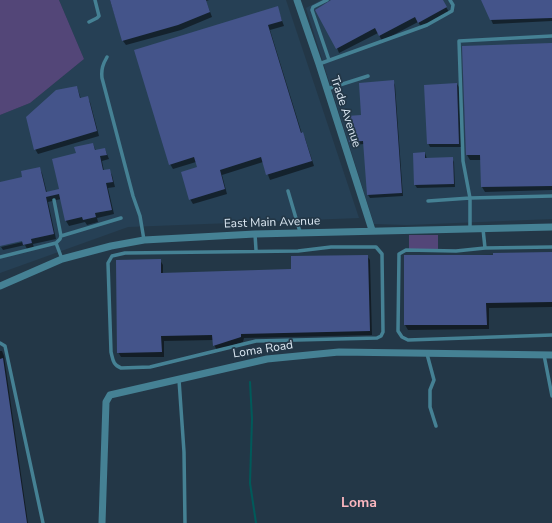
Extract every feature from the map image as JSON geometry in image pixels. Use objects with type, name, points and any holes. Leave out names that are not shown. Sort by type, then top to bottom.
[{"type":"street","name":"Trade Avenue","points":[[298,1],[372,230]]},
{"type":"street","name":"East Main Avenue","points":[[0,286],[62,259],[111,246],[144,240],[300,232],[552,227]]},
{"type":"street","name":"Loma Road","points":[[102,523],[106,402],[110,395],[267,358],[339,352],[552,355]]},
{"type":"lane","points":[[89,22],[99,16],[95,0]]},
{"type":"lane","points":[[327,0],[313,7],[312,10],[330,60]]},
{"type":"lane","points":[[319,64],[426,25],[452,11],[453,5],[450,0]]},
{"type":"lane","points":[[470,229],[470,198],[463,161],[459,41],[552,36]]},
{"type":"lane","points":[[107,57],[101,71],[102,78],[133,196],[140,216],[144,240]]},
{"type":"lane","points":[[326,89],[368,76]]},
{"type":"lane","points":[[288,191],[300,232]]},
{"type":"lane","points":[[428,201],[470,198],[552,196]]},
{"type":"lane","points":[[0,257],[56,243],[60,239],[61,236],[54,200]]},
{"type":"lane","points":[[61,236],[122,218]]},
{"type":"lane","points":[[483,229],[485,248]]},
{"type":"lane","points":[[255,234],[256,250]]},
{"type":"lane","points":[[56,243],[62,259]]},
{"type":"lane","points":[[376,247],[382,254],[383,332],[377,338],[256,341],[150,367],[121,368],[117,366],[111,352],[108,263],[112,256],[125,253],[256,250],[298,251],[331,248],[376,247]]},
{"type":"lane","points":[[552,247],[485,248],[456,251],[406,250],[399,254],[398,331],[408,340],[552,335]]},
{"type":"lane","points":[[0,343],[5,346],[43,523]]},
{"type":"lane","points":[[427,354],[434,380],[430,390],[430,407],[436,426]]},
{"type":"lane","points":[[544,355],[552,396]]},
{"type":"lane","points":[[179,379],[184,452],[185,523]]},
{"type":"shaded area","points":[[0,0],[59,0],[84,59],[30,103],[0,115]]},
{"type":"shaded area","points":[[59,0],[286,0],[359,218],[128,227],[0,273],[0,115],[30,103],[84,59]]},
{"type":"shaded area","points":[[321,0],[552,0],[552,219],[407,225],[374,224],[306,8]]},
{"type":"shaded area","points":[[409,235],[438,235],[438,249],[409,249]]},
{"type":"building","points":[[110,0],[206,0],[210,12],[178,25],[122,41]]},
{"type":"building","points":[[331,0],[443,0],[447,7],[418,23],[415,17],[379,36],[375,28],[336,49],[315,10]]},
{"type":"building","points":[[481,0],[552,0],[552,18],[490,20]]},
{"type":"building","points":[[278,6],[282,21],[268,25],[301,133],[303,132],[312,161],[266,175],[261,157],[220,170],[225,189],[189,200],[181,172],[197,167],[194,157],[169,165],[134,50]]},
{"type":"building","points":[[552,43],[552,186],[481,187],[480,155],[466,155],[462,46]]},
{"type":"building","points":[[394,80],[402,193],[367,195],[363,141],[349,142],[347,116],[361,115],[359,83]]},
{"type":"building","points":[[457,83],[459,144],[427,144],[424,85]]},
{"type":"building","points":[[77,86],[80,98],[88,96],[97,131],[34,150],[26,117],[56,90]]},
{"type":"building","points":[[93,143],[95,150],[105,148],[107,155],[100,156],[103,170],[110,169],[113,182],[106,183],[112,210],[95,213],[96,217],[83,220],[82,217],[65,221],[59,194],[46,197],[54,234],[31,239],[32,243],[23,245],[22,241],[0,246],[0,182],[22,177],[21,171],[40,167],[46,192],[59,189],[52,159],[76,153],[74,147]]},
{"type":"building","points":[[425,152],[425,158],[453,157],[454,184],[414,185],[413,153]]},
{"type":"building","points":[[552,252],[552,302],[486,303],[487,325],[404,325],[404,255],[493,255],[493,253]]},
{"type":"building","points":[[368,255],[370,331],[241,334],[241,337],[213,346],[212,335],[161,336],[162,352],[117,353],[116,260],[161,259],[161,273],[291,269],[291,256]]},
{"type":"building","points":[[3,358],[27,523],[0,523],[0,359]]},
{"type":"waterway","points":[[250,382],[252,419],[250,483],[256,523]]},
{"type":"district","name":"Loma","points":[[359,504]]}]
